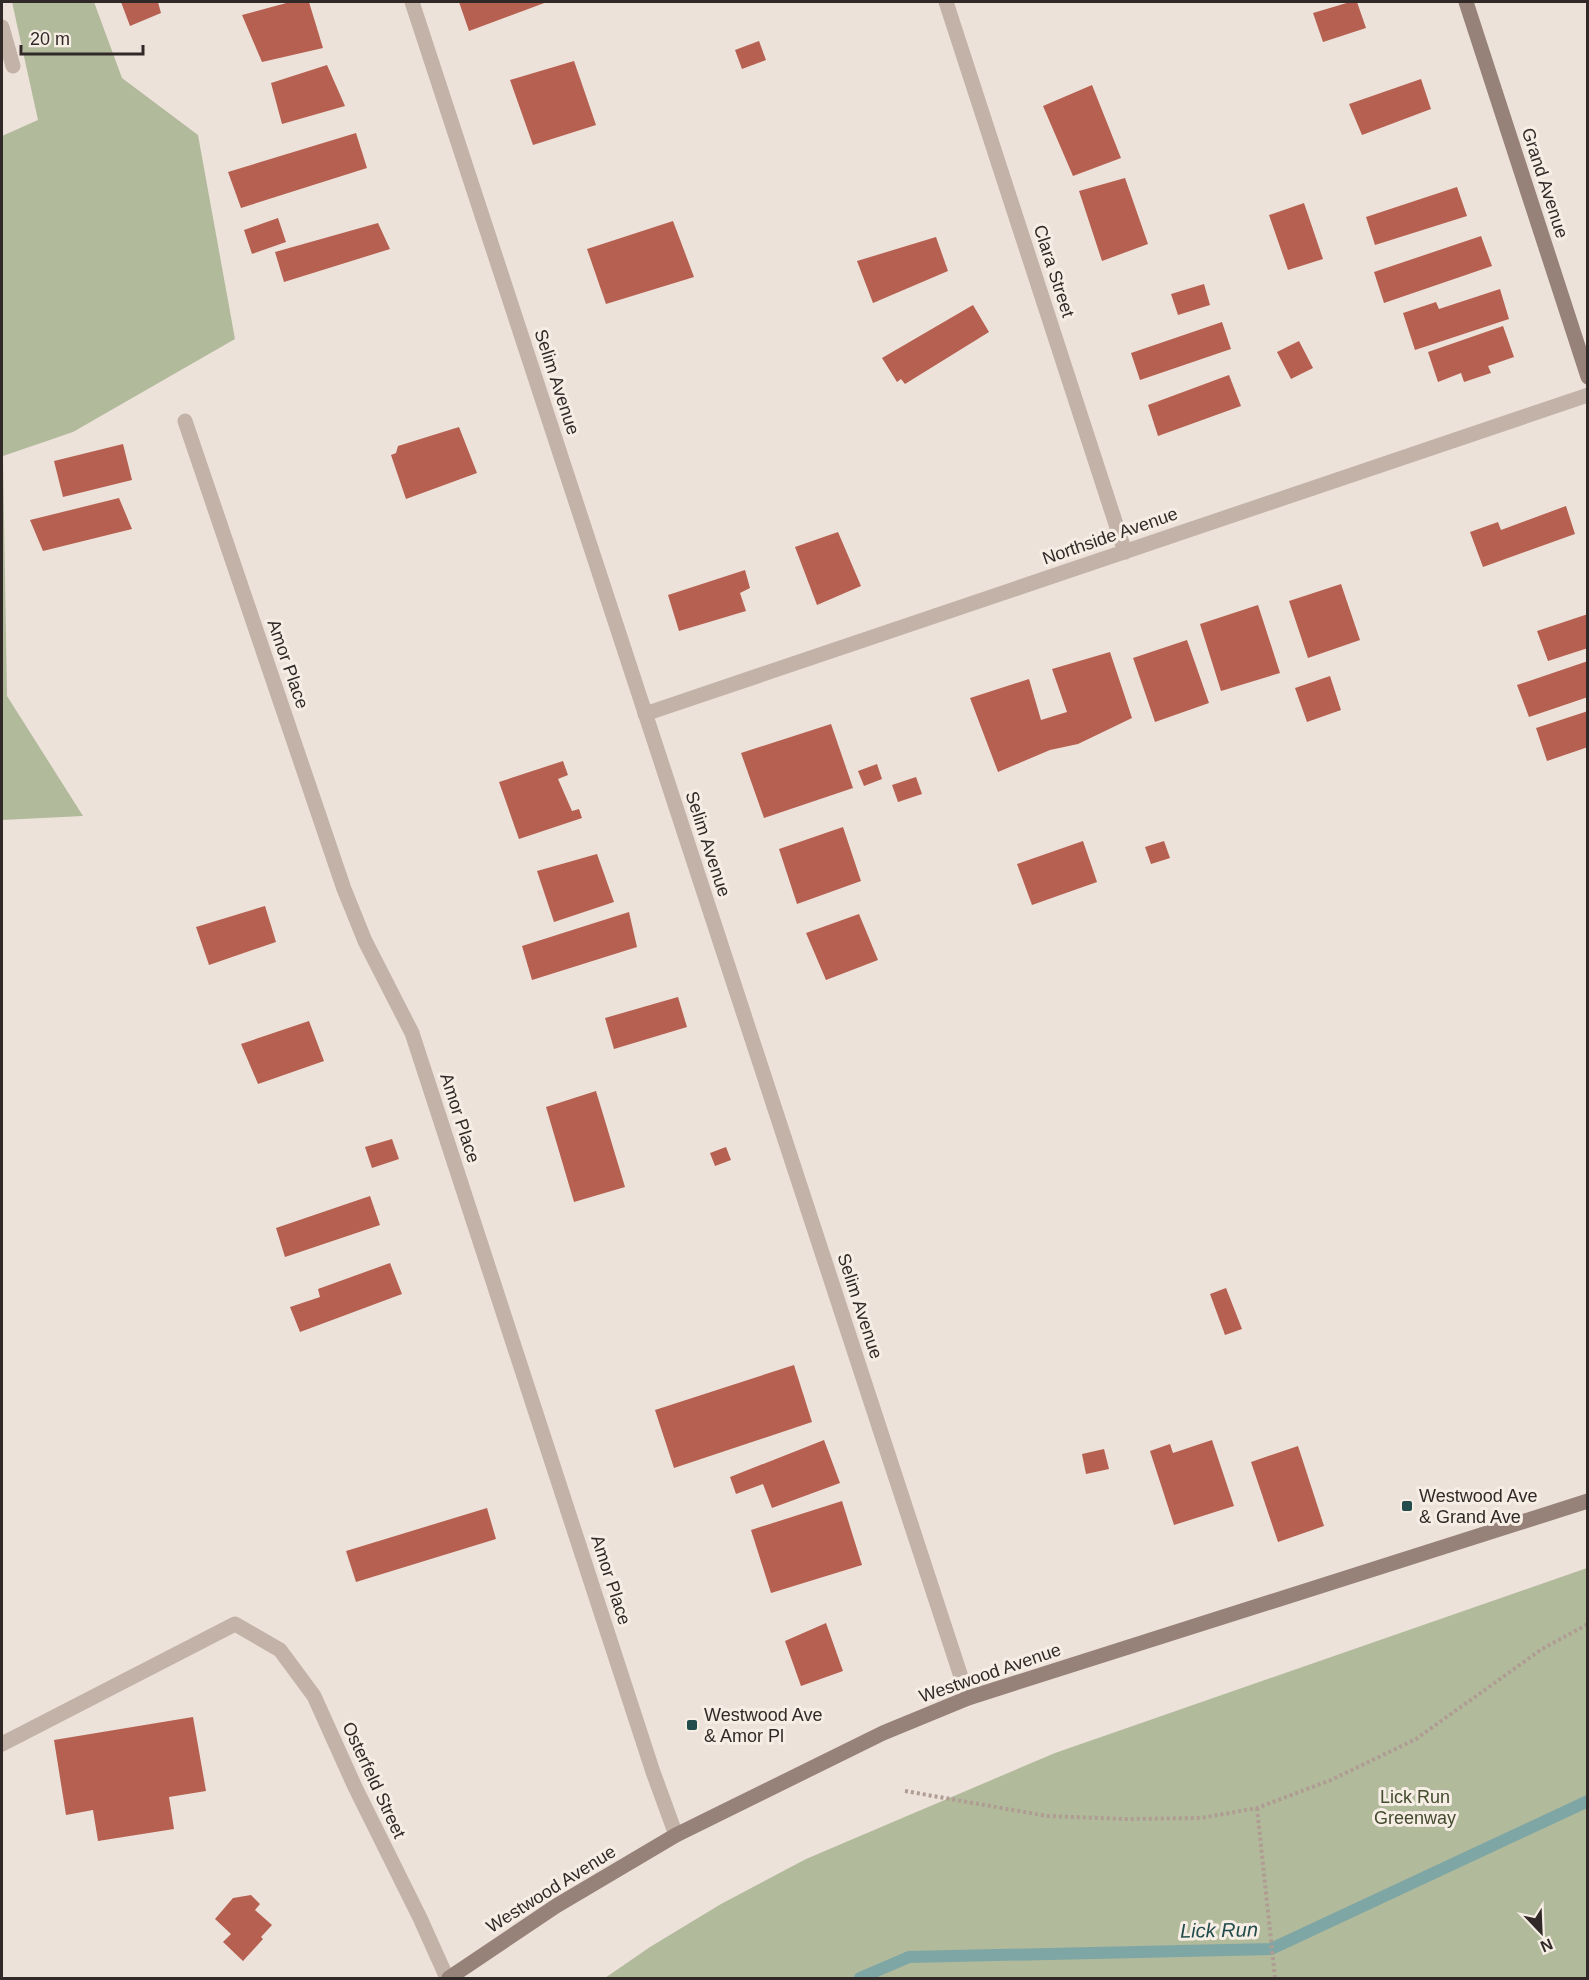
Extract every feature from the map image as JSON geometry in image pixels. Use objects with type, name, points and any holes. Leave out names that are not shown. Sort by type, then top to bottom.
[{"type":"main road","name":"Grand Avenue","points":[[1466,2],[1586,368]]},
{"type":"main road","name":"Westwood Avenue","points":[[448,1978],[556,1906],[676,1834],[883,1733],[968,1698],[1587,1501]]},
{"type":"street","name":"Selim Avenue","points":[[412,2],[968,1698]]},
{"type":"street","name":"Clara Street","points":[[946,2],[1125,552]]},
{"type":"street","points":[[2,27],[13,66]]},
{"type":"street","name":"Northside Avenue","points":[[645,714],[1587,395]]},
{"type":"street","name":"Amor Place","points":[[185,422],[344,889],[365,941],[412,1033],[653,1772],[676,1834]]},
{"type":"street","name":"Osterfeld Street","points":[[2,1744],[235,1624],[280,1650],[314,1696],[355,1788],[448,1978]]},
{"type":"path","points":[[905,1791],[1047,1816],[1127,1819],[1201,1818],[1257,1808],[1331,1780],[1416,1739],[1542,1649],[1587,1624]]},
{"type":"path","points":[[1257,1808],[1275,1978]]},
{"type":"green space","points":[[12,2],[94,2],[122,78],[198,135],[235,339],[73,432],[3,456],[7,696],[83,816],[2,820],[2,136],[38,120]]},
{"type":"green space","name":"Lick Run Greenway","points":[[1587,1568],[1587,1978],[605,1978],[650,1947],[721,1904],[806,1859],[1055,1753]]},
{"type":"building","points":[[121,2],[158,2],[161,13],[130,26]]},
{"type":"building","points":[[290,2],[309,2],[323,48],[262,62],[242,15]]},
{"type":"building","points":[[459,2],[547,2],[469,31]]},
{"type":"building","points":[[1357,2],[1366,28],[1323,42],[1313,13]]},
{"type":"building","points":[[759,41],[766,60],[742,69],[735,50]]},
{"type":"building","points":[[574,61],[596,125],[533,145],[510,80]]},
{"type":"building","points":[[327,65],[345,106],[282,124],[271,83]]},
{"type":"building","points":[[1421,79],[1431,109],[1362,135],[1349,104]]},
{"type":"building","points":[[1092,85],[1121,158],[1073,176],[1043,106]]},
{"type":"building","points":[[356,133],[367,168],[241,208],[228,172]]},
{"type":"building","points":[[1125,178],[1148,244],[1102,261],[1079,191]]},
{"type":"building","points":[[1457,187],[1467,216],[1375,245],[1366,217]]},
{"type":"building","points":[[1304,203],[1323,259],[1288,270],[1269,215]]},
{"type":"building","points":[[278,218],[286,242],[252,254],[244,230]]},
{"type":"building","points":[[673,221],[694,277],[606,304],[587,249]]},
{"type":"building","points":[[378,223],[390,249],[284,282],[275,252]]},
{"type":"building","points":[[1481,236],[1492,266],[1384,303],[1374,272]]},
{"type":"building","points":[[936,237],[948,271],[873,303],[857,261]]},
{"type":"building","points":[[1204,284],[1210,305],[1178,315],[1171,294]]},
{"type":"building","points":[[1500,289],[1509,319],[1415,350],[1403,313],[1436,302],[1439,309]]},
{"type":"building","points":[[973,305],[989,332],[905,384],[901,379],[897,382],[882,358]]},
{"type":"building","points":[[1222,322],[1231,349],[1140,380],[1131,353]]},
{"type":"building","points":[[1503,326],[1514,357],[1488,366],[1491,373],[1464,382],[1461,373],[1438,382],[1428,352]]},
{"type":"building","points":[[1299,341],[1313,368],[1291,379],[1277,352]]},
{"type":"building","points":[[1229,375],[1241,406],[1158,436],[1148,405]]},
{"type":"building","points":[[459,427],[477,473],[406,499],[391,455],[396,453],[398,446]]},
{"type":"building","points":[[123,444],[132,480],[63,497],[54,461]]},
{"type":"building","points":[[119,498],[132,529],[43,551],[30,520]]},
{"type":"building","points":[[1566,506],[1575,534],[1483,567],[1470,532],[1498,522],[1501,530]]},
{"type":"building","points":[[838,532],[861,586],[817,605],[795,547]]},
{"type":"building","points":[[745,570],[750,588],[740,593],[746,611],[679,631],[668,595]]},
{"type":"building","points":[[1341,584],[1360,640],[1308,658],[1289,601]]},
{"type":"building","points":[[1258,605],[1280,673],[1221,691],[1200,624]]},
{"type":"building","points":[[1588,614],[1588,648],[1548,661],[1537,631]]},
{"type":"building","points":[[1187,640],[1209,703],[1155,722],[1133,658]]},
{"type":"building","points":[[1110,652],[1132,718],[1078,744],[1050,750],[998,772],[970,698],[1029,679],[1041,720],[1067,712],[1052,669]]},
{"type":"building","points":[[1588,661],[1588,697],[1529,717],[1517,685]]},
{"type":"building","points":[[1330,676],[1341,710],[1307,722],[1295,688]]},
{"type":"building","points":[[1588,711],[1588,747],[1547,761],[1536,728]]},
{"type":"building","points":[[831,724],[853,788],[764,818],[741,753]]},
{"type":"building","points":[[563,761],[568,775],[558,779],[572,811],[579,809],[582,818],[519,839],[499,782]]},
{"type":"building","points":[[877,764],[882,779],[864,786],[858,771]]},
{"type":"building","points":[[916,777],[922,794],[898,802],[892,785]]},
{"type":"building","points":[[843,827],[861,881],[797,904],[779,849]]},
{"type":"building","points":[[1083,841],[1097,882],[1032,905],[1017,864]]},
{"type":"building","points":[[1164,841],[1170,858],[1151,864],[1145,847]]},
{"type":"building","points":[[597,854],[614,902],[554,922],[537,871]]},
{"type":"building","points":[[265,906],[276,942],[209,965],[196,927]]},
{"type":"building","points":[[629,912],[637,947],[532,980],[522,946]]},
{"type":"building","points":[[859,914],[878,960],[826,980],[806,933]]},
{"type":"building","points":[[678,997],[687,1027],[614,1049],[605,1018]]},
{"type":"building","points":[[309,1021],[324,1061],[258,1084],[241,1044]]},
{"type":"building","points":[[596,1091],[625,1187],[574,1202],[546,1107]]},
{"type":"building","points":[[392,1139],[399,1159],[372,1168],[365,1147]]},
{"type":"building","points":[[726,1147],[731,1160],[715,1166],[710,1153]]},
{"type":"building","points":[[370,1196],[380,1225],[285,1257],[276,1228]]},
{"type":"building","points":[[390,1263],[402,1294],[300,1332],[290,1307],[320,1297],[318,1289]]},
{"type":"building","points":[[1226,1288],[1242,1329],[1225,1335],[1210,1294]]},
{"type":"building","points":[[794,1365],[812,1422],[674,1468],[655,1410]]},
{"type":"building","points":[[824,1440],[840,1483],[772,1508],[763,1484],[736,1494],[730,1477]]},
{"type":"building","points":[[1212,1440],[1234,1506],[1174,1525],[1150,1451],[1170,1444],[1173,1453]]},
{"type":"building","points":[[1298,1446],[1324,1526],[1278,1542],[1251,1462]]},
{"type":"building","points":[[1104,1449],[1109,1469],[1086,1474],[1082,1454]]},
{"type":"building","points":[[842,1501],[862,1565],[771,1593],[751,1530]]},
{"type":"building","points":[[487,1508],[496,1539],[356,1582],[346,1551]]},
{"type":"building","points":[[826,1623],[843,1671],[801,1686],[785,1641]]},
{"type":"building","points":[[193,1717],[206,1791],[169,1797],[174,1829],[98,1841],[93,1810],[66,1815],[54,1740]]},
{"type":"building","points":[[251,1895],[260,1904],[255,1910],[272,1925],[243,1961],[223,1942],[231,1934],[215,1919],[233,1898]]},
{"type":"waterway","name":"Lick Run","points":[[860,1978],[909,1957],[1271,1949],[1588,1801]]},
{"type":"place","name":"Westwood Ave & Grand Ave","points":[[1407,1506]]},
{"type":"place","name":"Westwood Ave & Amor Pl","points":[[692,1725]]}]
